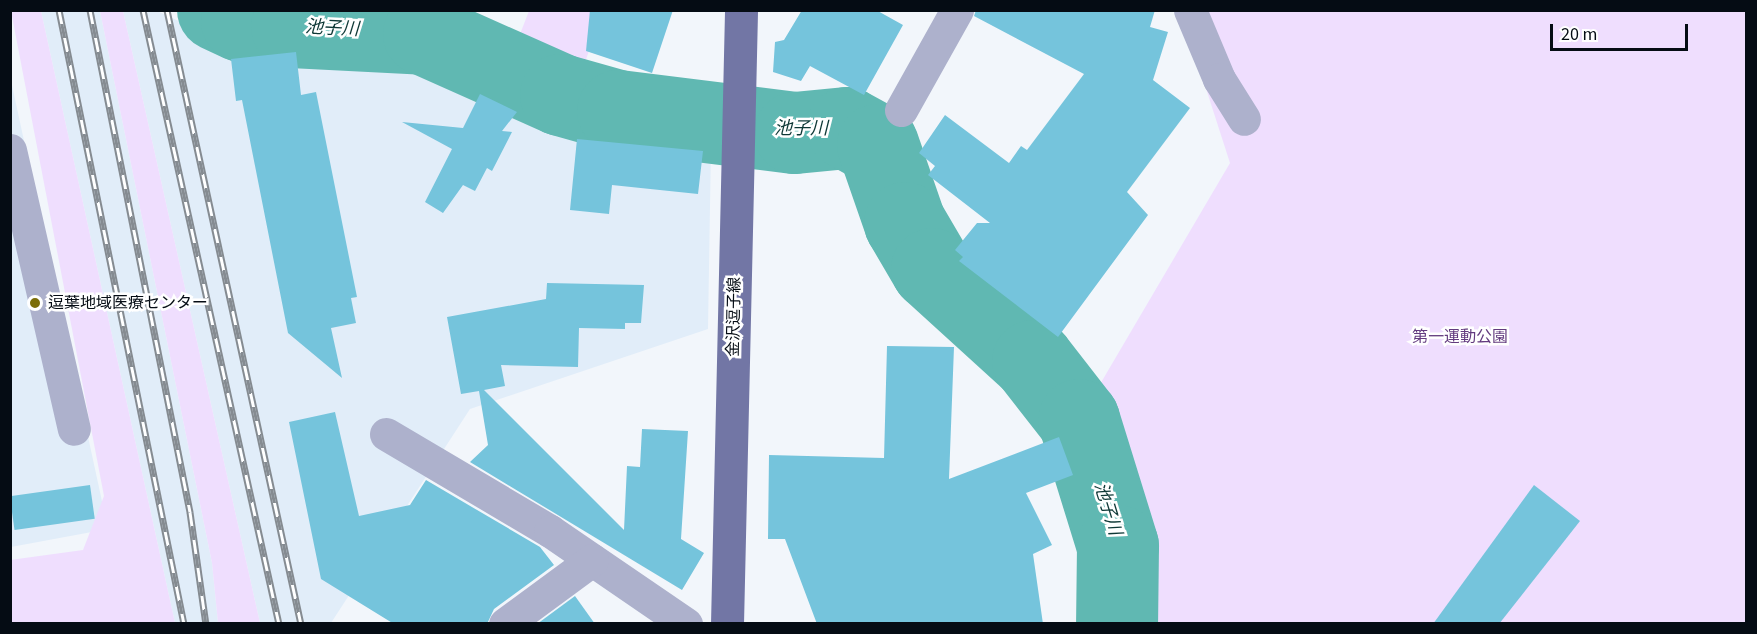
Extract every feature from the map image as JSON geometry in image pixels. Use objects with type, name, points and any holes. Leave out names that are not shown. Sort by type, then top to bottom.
[{"type":"main road","name":"金沢逗子線","points":[[727,624],[741,10]]},
{"type":"street","points":[[901,110],[957,10]]},
{"type":"street","points":[[1190,10],[1219,79],[1245,119]]},
{"type":"street","points":[[10,150],[74,429]]},
{"type":"street","points":[[386,434],[592,560],[686,624]]},
{"type":"street","points":[[505,624],[592,560]]},
{"type":"shaded area","points":[[41,11],[100,11],[212,563],[218,623],[175,623]]},
{"type":"shaded area","points":[[123,11],[157,11],[222,41],[417,53],[517,103],[591,127],[711,146],[708,329],[470,409],[331,623],[260,623]]},
{"type":"shaded area","name":"逗葉地域医療センター","points":[[10,76],[108,529],[11,547],[10,547]]},
{"type":"green space","points":[[11,11],[41,11],[175,623],[11,623],[10,560],[83,550],[104,496]]},
{"type":"green space","points":[[100,11],[123,11],[260,623],[218,623],[212,563]]},
{"type":"green space","points":[[529,11],[603,11],[583,68],[515,47]]},
{"type":"green space","name":"第一運動公園","points":[[1181,11],[1746,11],[1746,623],[1118,623],[1079,420],[1230,163]]},
{"type":"building","points":[[590,10],[673,10],[652,73],[586,51]]},
{"type":"building","points":[[802,10],[876,10],[903,25],[864,95],[810,66],[801,81],[773,72],[775,42],[784,40]]},
{"type":"building","points":[[976,10],[1155,10],[1150,27],[1168,32],[1153,80],[1190,108],[1127,192],[1148,215],[1058,337],[959,261],[963,257],[955,250],[977,223],[990,223],[928,175],[935,166],[919,153],[945,115],[1009,163],[1021,146],[1027,150],[1084,74],[974,16]]},
{"type":"building","points":[[296,52],[301,95],[316,92],[357,297],[351,298],[356,323],[331,328],[342,378],[288,333],[242,100],[236,101],[231,59]]},
{"type":"building","points":[[480,94],[517,112],[502,131],[512,132],[492,171],[487,168],[475,191],[463,185],[443,213],[425,202],[452,149],[402,122],[463,128]]},
{"type":"building","points":[[577,139],[703,151],[698,194],[612,185],[609,214],[570,210]]},
{"type":"building","points":[[547,283],[644,285],[641,323],[625,323],[625,329],[579,328],[578,367],[501,365],[505,386],[484,390],[624,530],[627,466],[640,467],[642,429],[688,431],[681,539],[704,553],[682,590],[470,462],[488,445],[479,391],[461,394],[447,317],[546,299]]},
{"type":"building","points":[[887,346],[954,347],[949,479],[1059,437],[1073,475],[1026,493],[1052,545],[1033,554],[1043,624],[817,624],[785,539],[768,539],[769,455],[884,458]]},
{"type":"building","points":[[335,412],[359,516],[410,505],[426,480],[540,547],[554,565],[494,609],[487,624],[394,624],[321,579],[289,422]]},
{"type":"building","points":[[90,485],[95,519],[15,530],[10,496]]},
{"type":"building","points":[[1534,485],[1580,521],[1499,624],[1433,624]]},
{"type":"building","points":[[575,596],[595,624],[537,624]]},
{"type":"waterway","name":"池子川","points":[[218,10],[242,21],[292,27],[424,34],[561,95],[618,111],[795,133],[847,128],[878,145],[905,223],[932,269],[1033,361],[1079,420],[1118,546],[1117,624]]},
{"type":"railway","points":[[59,10],[184,624]]},
{"type":"railway","points":[[90,10],[190,512],[206,624]]},
{"type":"railway","points":[[143,10],[279,624]]},
{"type":"railway","points":[[167,10],[301,624]]},
{"type":"place","name":"逗葉地域医療センター","points":[[35,303]]}]
